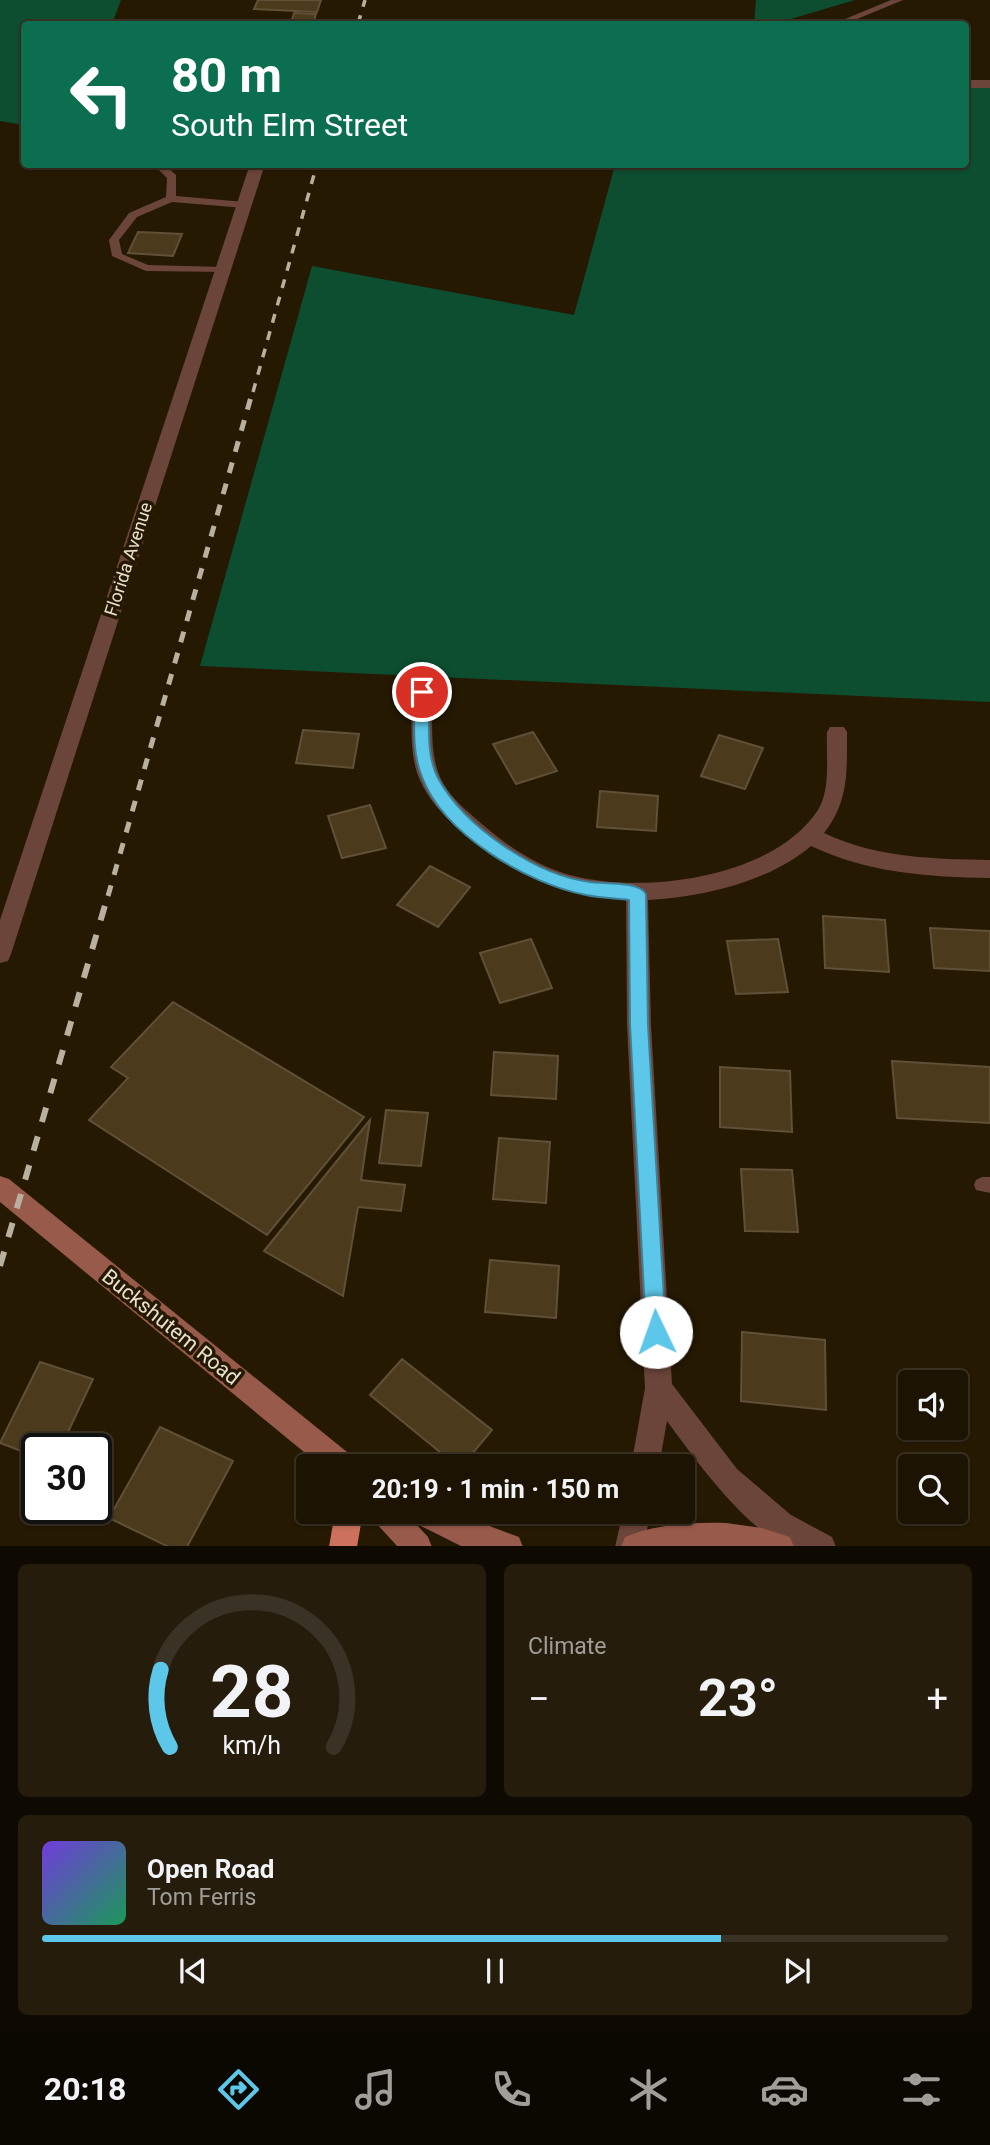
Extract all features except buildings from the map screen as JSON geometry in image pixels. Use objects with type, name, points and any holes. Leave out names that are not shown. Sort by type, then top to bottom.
[{"type":"highway","points":[[343,1546],[347,1524]]},
{"type":"main road","name":"Buckshutem Road","points":[[0,1187],[327,1454]]},
{"type":"main road","points":[[397,1524],[418,1546]]},
{"type":"main road","points":[[446,1524],[459,1531],[509,1546]]},
{"type":"main road","points":[[635,1546],[718,1534],[752,1538],[780,1546]]},
{"type":"street","points":[[969,83],[990,84]]},
{"type":"street","name":"Florida Avenue","points":[[0,954],[257,168]]},
{"type":"street","points":[[422,692],[424,759],[430,779],[452,810],[480,837],[509,858],[543,874],[586,888],[637,894],[671,891],[726,878],[788,853],[809,835],[827,813],[836,786],[837,732]]},
{"type":"street","points":[[809,835],[842,853],[899,866],[990,869]]},
{"type":"street","points":[[637,894],[639,1025],[659,1388],[647,1454]]},
{"type":"street","points":[[659,1388],[727,1479],[781,1525],[822,1546]]},
{"type":"street","points":[[629,1546],[634,1524]]},
{"type":"lane","points":[[846,21],[899,0]]},
{"type":"lane","points":[[162,168],[172,177],[171,200]]},
{"type":"lane","points":[[223,270],[146,268],[117,256],[114,240],[133,215],[171,200],[245,205]]},
{"type":"green space","points":[[0,0],[121,0],[113,21],[21,21],[21,124],[0,121]]},
{"type":"green space","points":[[756,0],[855,0],[784,21],[754,21]]},
{"type":"green space","points":[[990,87],[990,702],[200,666],[312,266],[574,315],[614,168],[969,168],[969,88]]},
{"type":"railway","points":[[359,21],[365,0]]},
{"type":"railway","points":[[253,392],[316,168]]},
{"type":"railway","points":[[108,896],[253,390]]},
{"type":"railway","points":[[0,1266],[108,895]]},
{"type":"route","points":[[422,692],[424,759],[430,779],[452,810],[480,837],[509,858],[543,874],[586,888],[637,894],[639,1025],[656,1332]]}]
